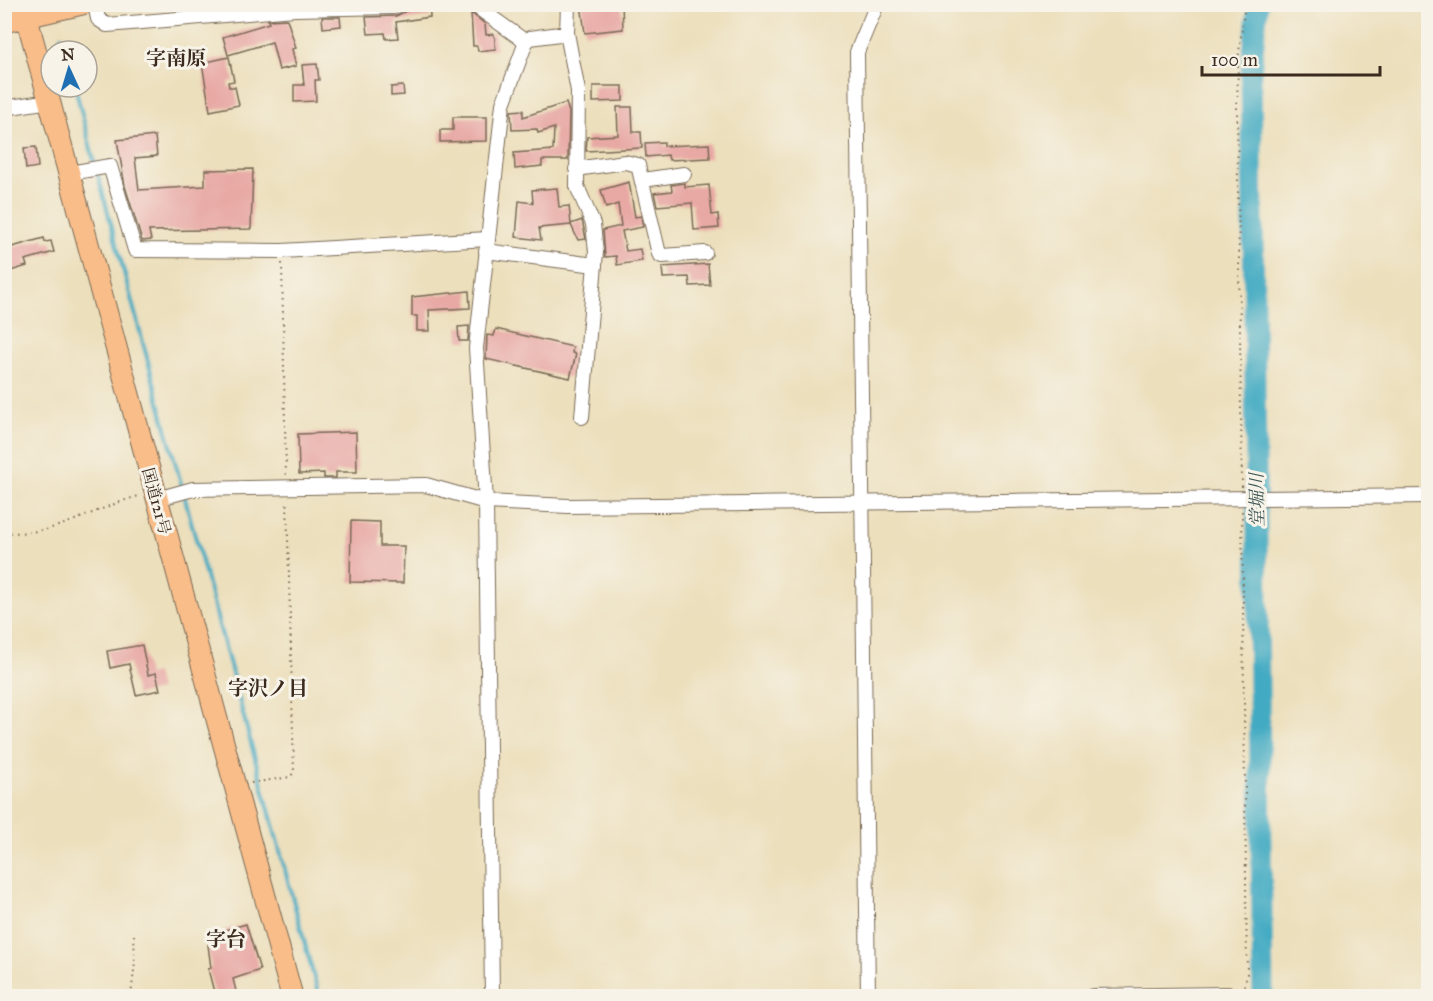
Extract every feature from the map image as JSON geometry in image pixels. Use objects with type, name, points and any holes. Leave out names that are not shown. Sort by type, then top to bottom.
[{"type":"highway","points":[[4,21],[24,11],[82,4]]},
{"type":"highway","name":"国道121号","points":[[24,11],[70,173],[292,996]]},
{"type":"street","points":[[95,4],[98,19],[107,25],[295,9],[393,7],[402,4]]},
{"type":"street","points":[[473,4],[526,42]]},
{"type":"street","points":[[568,4],[567,33],[578,91],[577,186],[593,224],[595,265],[582,417]]},
{"type":"street","points":[[868,996],[857,51],[877,4]]},
{"type":"street","points":[[492,996],[486,502],[476,348],[503,104],[526,42],[530,38],[567,33]]},
{"type":"street","points":[[4,108],[50,101]]},
{"type":"street","points":[[576,169],[634,163],[641,170],[648,215],[659,254],[662,256],[705,253]]},
{"type":"street","points":[[70,173],[110,166],[135,250],[282,251],[487,245],[595,265]]},
{"type":"street","points":[[643,180],[684,174]]},
{"type":"street","points":[[156,496],[194,489],[426,485],[486,502],[568,506],[1428,496]]},
{"type":"street","points":[[1092,996],[1228,994],[1233,996]]},
{"type":"path","points":[[235,786],[290,777],[294,772],[282,251]]},
{"type":"path","points":[[4,532],[16,534],[56,529],[130,499],[156,496]]},
{"type":"path","points":[[130,996],[135,962],[134,934]]},
{"type":"building","points":[[411,4],[429,4],[430,17],[396,22],[398,38],[386,39],[385,33],[368,34],[366,17],[396,16],[412,8]]},
{"type":"building","points":[[581,4],[622,4],[623,29],[585,33]]},
{"type":"building","points":[[471,13],[485,24],[486,35],[494,34],[496,49],[478,51],[477,46],[473,46]]},
{"type":"building","points":[[322,17],[340,17],[341,26],[323,28]]},
{"type":"building","points":[[287,19],[296,48],[292,49],[296,66],[279,70],[272,42],[228,55],[223,37],[269,23],[268,20]]},
{"type":"building","points":[[229,57],[234,81],[228,82],[229,87],[235,87],[239,105],[210,111],[202,63]]},
{"type":"building","points":[[317,64],[319,80],[315,80],[316,101],[294,102],[294,85],[304,85],[302,65]]},
{"type":"building","points":[[403,86],[404,95],[391,96],[391,87]]},
{"type":"building","points":[[593,86],[623,86],[623,101],[593,102]]},
{"type":"building","points":[[566,103],[569,112],[568,160],[542,160],[542,166],[515,169],[514,153],[553,150],[554,128],[538,133],[537,129],[512,130],[511,111],[523,110],[523,117]]},
{"type":"building","points":[[617,107],[632,107],[633,132],[641,132],[642,148],[586,151],[587,137],[618,135]]},
{"type":"building","points":[[453,117],[487,117],[487,141],[440,142],[440,130],[453,130]]},
{"type":"building","points":[[155,136],[157,156],[135,158],[139,190],[205,186],[205,170],[253,169],[251,229],[149,231],[151,240],[142,241],[125,186],[117,140]]},
{"type":"building","points":[[664,142],[664,146],[709,144],[710,158],[669,160],[668,155],[646,157],[645,143]]},
{"type":"building","points":[[36,147],[38,167],[26,169],[24,148]]},
{"type":"building","points":[[629,182],[635,217],[641,216],[643,227],[622,231],[626,251],[640,249],[642,261],[617,265],[616,256],[605,257],[603,230],[621,226],[618,204],[606,208],[601,190]]},
{"type":"building","points":[[685,183],[685,187],[709,185],[712,215],[718,214],[719,228],[694,230],[692,203],[657,206],[654,193],[672,191],[671,185]]},
{"type":"building","points":[[557,188],[559,207],[569,206],[571,224],[582,220],[586,239],[578,240],[571,225],[539,228],[541,240],[516,237],[519,201],[533,203],[532,190]]},
{"type":"building","points":[[4,229],[8,229],[12,247],[44,238],[45,242],[51,241],[54,252],[25,260],[27,266],[4,273]]},
{"type":"building","points":[[708,264],[710,285],[690,286],[689,277],[663,278],[662,267]]},
{"type":"building","points":[[469,291],[470,308],[429,310],[430,331],[417,331],[417,316],[412,316],[412,297]]},
{"type":"building","points":[[469,326],[468,341],[459,341],[458,327]]},
{"type":"building","points":[[496,329],[573,347],[572,353],[576,354],[570,378],[486,359],[487,335],[494,336]]},
{"type":"building","points":[[356,432],[357,472],[336,472],[336,478],[324,478],[324,473],[299,474],[298,434]]},
{"type":"building","points":[[351,521],[380,522],[380,546],[404,546],[403,583],[350,582]]},
{"type":"building","points":[[142,645],[148,675],[156,673],[160,690],[136,695],[129,664],[110,668],[107,651]]},
{"type":"building","points":[[246,924],[260,970],[233,979],[237,995],[215,996],[208,969],[211,968],[208,945],[228,940],[225,930]]},
{"type":"waterway","name":"堂堀川","points":[[1258,4],[1251,72],[1263,996]]},
{"type":"waterway","points":[[78,99],[95,165]]},
{"type":"waterway","points":[[97,172],[319,996]]},
{"type":"district","name":"字南原","points":[[176,58]]},
{"type":"district","name":"字沢ノ目","points":[[268,688]]},
{"type":"district","name":"字台","points":[[226,939]]}]
